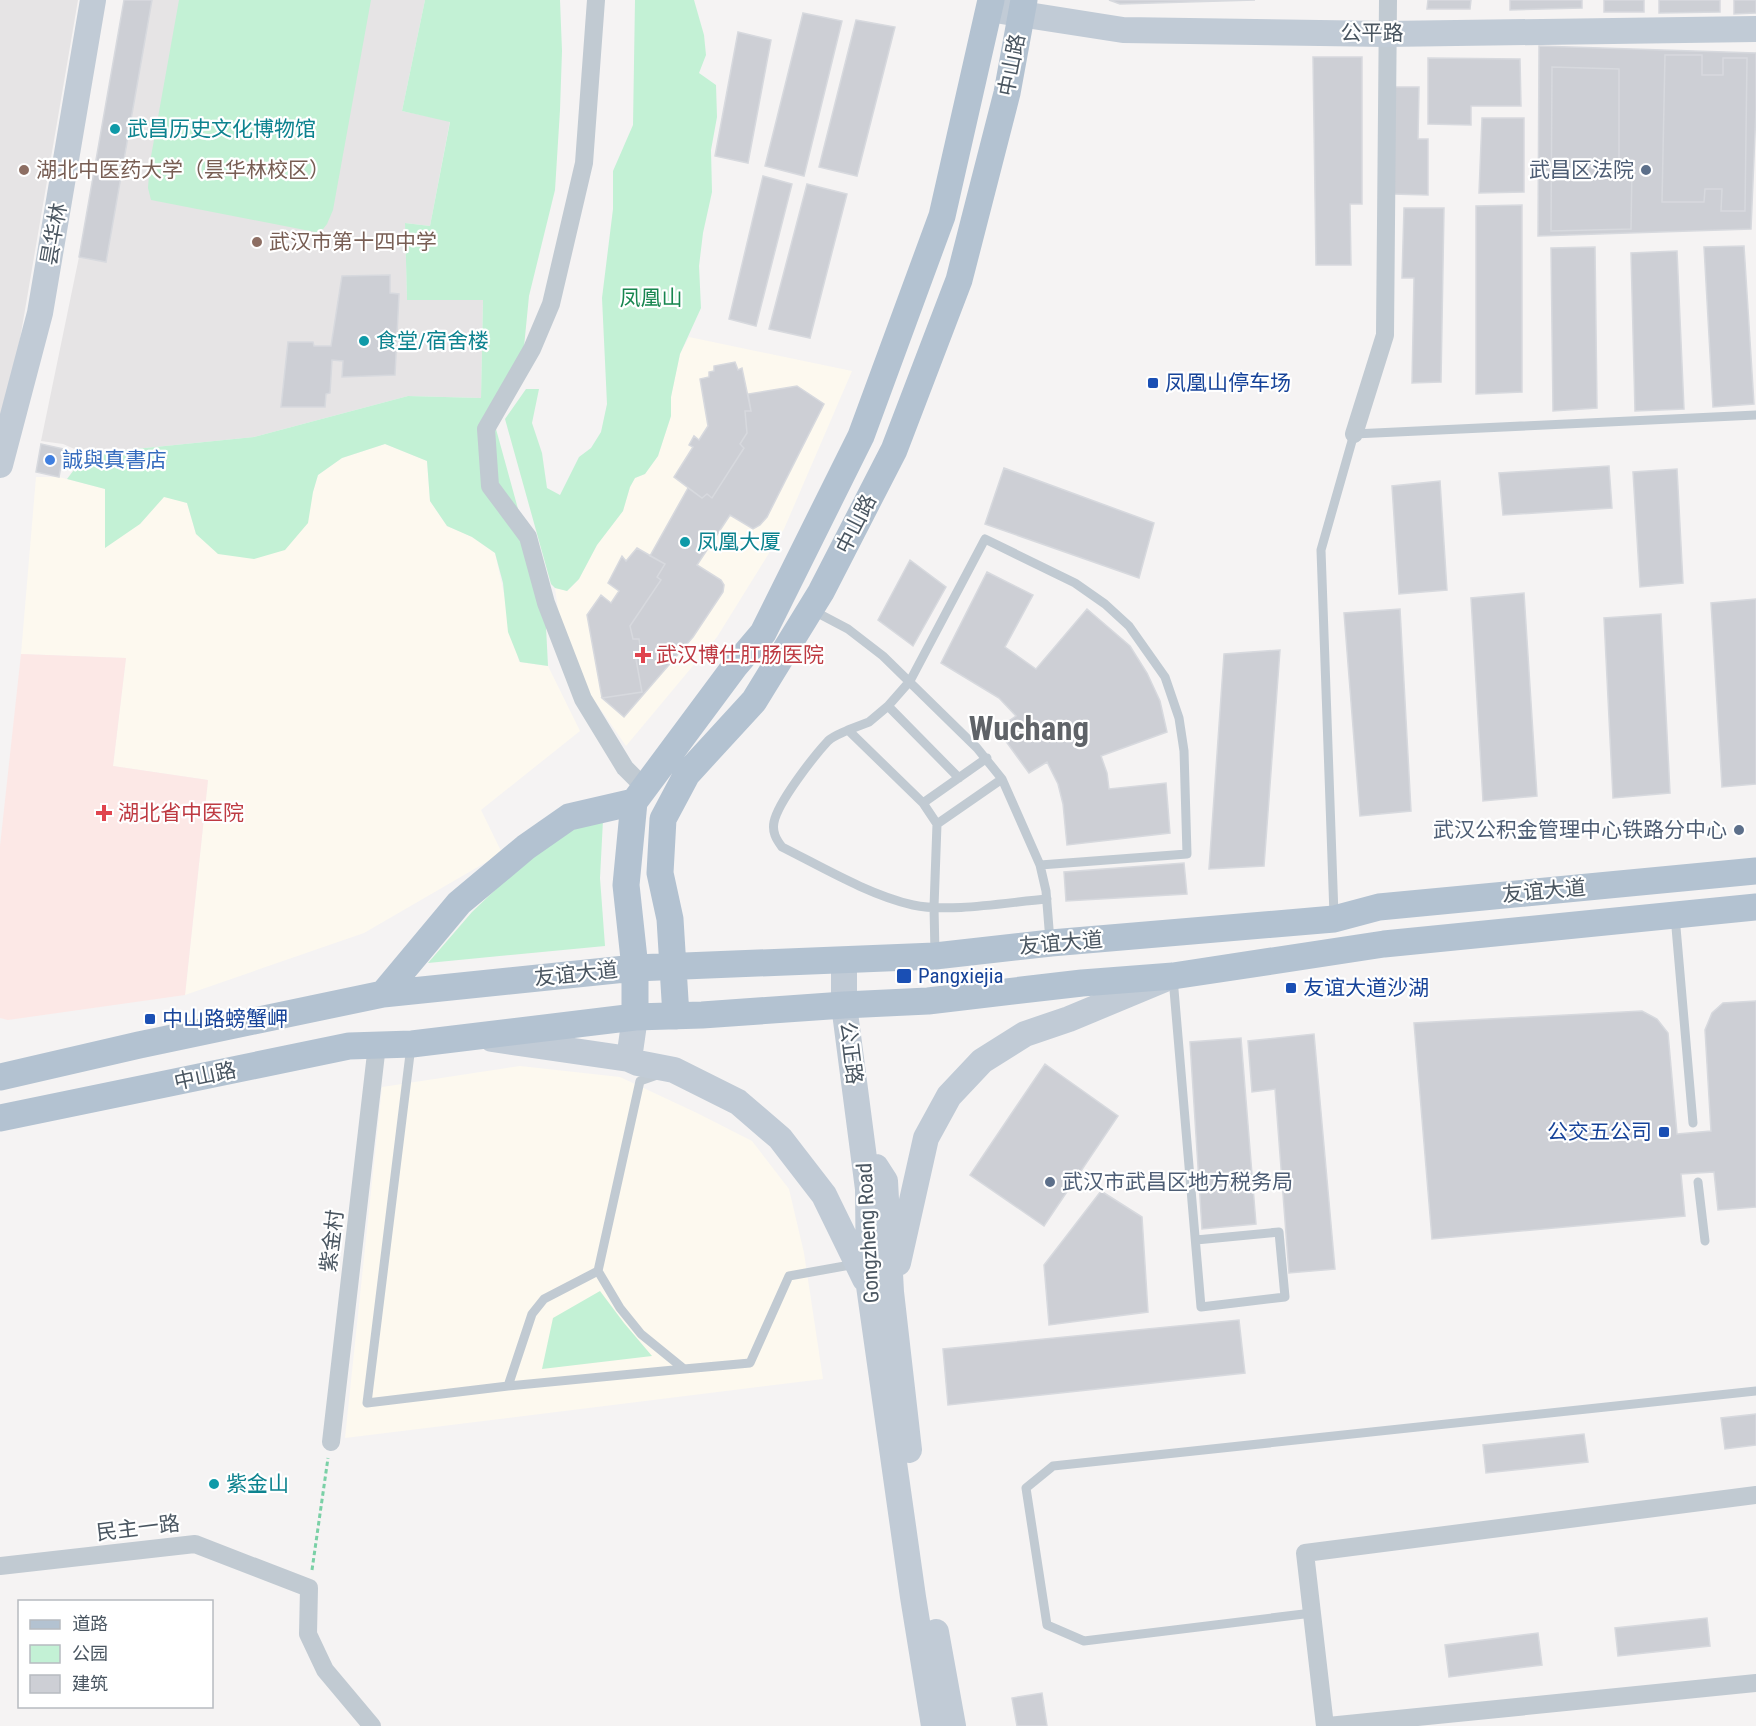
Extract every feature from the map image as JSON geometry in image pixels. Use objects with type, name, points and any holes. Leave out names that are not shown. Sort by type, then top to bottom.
[{"type":"main road","name":"昙华林","points":[[0,461],[40,313],[93,0]]},
{"type":"main road","name":"中山路","points":[[639,795],[735,666],[763,633],[861,436],[942,216],[990,5]]},
{"type":"main road","name":"公平路","points":[[990,5],[1023,8],[1123,30],[1386,33],[1756,29]]},
{"type":"main road","name":"中山路","points":[[676,1016],[670,919],[660,873],[663,819],[687,774],[754,700],[811,609],[894,450],[960,280],[1007,93],[1023,8]]},
{"type":"main road","points":[[0,1077],[139,1044],[374,996],[459,903],[526,847],[569,817],[639,795],[626,885],[635,968],[635,1017],[629,1059]]},
{"type":"main road","name":"友谊大道","points":[[374,996],[635,968],[935,956],[1050,943],[1334,919],[1379,907],[1756,871]]},
{"type":"main road","name":"友谊大道","points":[[412,1044],[635,1017],[702,1016],[928,1001],[1082,983],[1173,976],[1384,944],[1756,907]]},
{"type":"main road","name":"公正路","points":[[844,960],[844,1005],[863,1146]]},
{"type":"main road","points":[[873,1280],[926,1138],[949,1096],[982,1061],[1025,1034],[1069,1019],[1173,976]]},
{"type":"main road","points":[[477,1036],[629,1059],[674,1070],[738,1102],[780,1138],[824,1195],[873,1280]]},
{"type":"main road","name":"中山路","points":[[0,1118],[348,1046],[412,1044]]},
{"type":"main road","name":"Gongzheng Road","points":[[863,1146],[885,1181],[873,1280],[913,1597],[934,1726]]},
{"type":"main road","name":"Gongzheng Road","points":[[873,1280],[953,1726]]},
{"type":"street","points":[[596,0],[584,163],[551,304],[532,349],[486,429],[490,486],[528,537],[546,603],[583,699],[639,795]]},
{"type":"street","points":[[1354,434],[1385,335],[1388,0]]},
{"type":"street","name":"紫金村","points":[[331,1442],[377,1045]]},
{"type":"street","points":[[1756,1495],[1305,1553],[1327,1726],[1756,1683]]},
{"type":"street","name":"民主一路","points":[[0,1566],[195,1544],[309,1588],[308,1634],[325,1670],[372,1726]]},
{"type":"lane","points":[[1334,919],[1321,550],[1354,434],[1756,415]]},
{"type":"lane","points":[[1040,865],[1187,854],[1184,751],[1179,718],[1165,677],[1129,626],[1105,604],[1076,583],[985,539],[910,681],[888,706],[869,722],[830,740],[779,807],[773,823],[775,837],[782,847],[874,891],[913,905],[934,907],[1047,899]]},
{"type":"lane","points":[[811,609],[869,644],[910,681],[987,758],[1002,779],[1040,865],[1047,899],[1050,943]]},
{"type":"lane","points":[[888,706],[959,778]]},
{"type":"lane","points":[[848,730],[923,803],[937,824],[935,956]]},
{"type":"lane","points":[[923,803],[987,758]]},
{"type":"lane","points":[[937,824],[1002,779]]},
{"type":"lane","points":[[1675,915],[1694,1123]]},
{"type":"lane","points":[[1173,976],[1201,1307],[1285,1297],[1279,1232],[1196,1240]]},
{"type":"lane","points":[[412,1044],[367,1403],[508,1386],[750,1363],[789,1276],[873,1280]]},
{"type":"lane","points":[[674,1070],[640,1081],[598,1271],[620,1308],[641,1334],[684,1369]]},
{"type":"lane","points":[[1698,1182],[1705,1240]]},
{"type":"lane","points":[[508,1386],[532,1314],[544,1299],[598,1271]]},
{"type":"lane","points":[[1312,1613],[1084,1641],[1047,1625],[1026,1488],[1053,1466],[1756,1391]]},
{"type":"path","points":[[315,1551],[327,1461]]},
{"type":"shaded area","name":"湖北中医药大学（昙华林校区）","points":[[0,0],[78,0],[20,339],[0,424]]},
{"type":"shaded area","name":"武汉市第十四中学","points":[[152,0],[425,0],[402,111],[450,121],[430,226],[405,223],[407,299],[483,299],[481,398],[408,396],[254,437],[86,454],[63,444],[41,441],[79,257],[106,262]]},
{"type":"shaded area","points":[[689,337],[852,371],[784,529],[717,637],[626,746],[565,658],[555,588],[567,591],[579,579],[597,545],[623,511],[635,478],[645,474],[658,456],[671,416],[671,397],[680,354]]},
{"type":"shaded area","points":[[385,444],[427,461],[430,501],[447,526],[472,537],[495,553],[519,662],[548,666],[580,731],[481,810],[502,853],[364,933],[185,995],[208,780],[113,766],[126,658],[21,654],[36,477],[59,477],[105,489],[140,524],[164,496],[187,503],[196,534],[313,492],[318,475],[342,458]]},
{"type":"shaded area","name":"湖北省中医院","points":[[21,654],[126,658],[113,766],[208,780],[185,995],[8,1020],[0,1018],[0,846]]},
{"type":"shaded area","points":[[520,1066],[620,1077],[752,1141],[789,1189],[804,1253],[823,1379],[345,1438],[382,1087]]},
{"type":"green space","points":[[179,0],[371,0],[333,210],[320,233],[151,200],[148,188],[150,162]]},
{"type":"green space","points":[[425,0],[560,0],[562,51],[555,190],[529,296],[524,347],[499,396],[496,429],[545,607],[548,666],[520,662],[508,632],[503,583],[495,553],[472,537],[447,526],[430,501],[427,461],[385,444],[342,458],[318,475],[308,523],[285,550],[254,559],[218,554],[196,534],[187,503],[164,497],[140,524],[105,548],[105,489],[67,479],[86,454],[254,437],[408,396],[481,398],[483,300],[407,300],[405,223],[430,226],[450,122],[402,111]]},
{"type":"green space","name":"凤凰山","points":[[635,0],[694,0],[704,35],[706,55],[699,73],[716,85],[717,117],[711,150],[712,192],[699,266],[701,308],[680,354],[671,397],[671,416],[658,456],[645,474],[635,478],[623,511],[597,545],[579,579],[567,591],[555,588],[551,584],[505,419],[526,389],[539,389],[532,423],[542,453],[547,488],[560,495],[579,457],[591,448],[601,432],[607,404],[602,298],[613,209],[613,171],[633,125]]},
{"type":"green space","points":[[586,817],[603,820],[600,878],[605,946],[428,963],[472,912],[516,870]]},
{"type":"green space","points":[[600,1291],[652,1356],[542,1369],[553,1318]]},
{"type":"building","name":"武昌历史文化博物馆","points":[[124,0],[152,0],[106,262],[79,257]]},
{"type":"building","points":[[1109,0],[1255,0],[1120,4]]},
{"type":"building","points":[[1428,0],[1471,0],[1470,9],[1427,9]]},
{"type":"building","points":[[1510,0],[1582,0],[1582,8],[1510,10]]},
{"type":"building","points":[[1604,0],[1644,0],[1644,12],[1604,12]]},
{"type":"building","points":[[1659,0],[1720,0],[1720,12],[1659,13]]},
{"type":"building","points":[[1734,0],[1756,0],[1756,13],[1734,14]]},
{"type":"building","points":[[803,13],[842,21],[804,176],[765,166]]},
{"type":"building","points":[[856,20],[895,27],[857,176],[819,167]]},
{"type":"building","points":[[738,32],[771,40],[748,163],[715,156]]},
{"type":"building","name":"武昌区法院","points":[[1539,46],[1756,53],[1751,229],[1538,236]]},
{"type":"building","points":[[1665,55],[1702,55],[1702,75],[1723,75],[1723,58],[1747,58],[1745,211],[1721,211],[1722,189],[1705,189],[1704,202],[1662,202]]},
{"type":"building","points":[[1313,57],[1362,57],[1362,204],[1350,204],[1351,265],[1316,265]]},
{"type":"building","points":[[1428,58],[1520,59],[1521,106],[1471,106],[1471,125],[1428,124]]},
{"type":"building","points":[[1552,67],[1619,69],[1619,167],[1632,167],[1631,229],[1551,231]]},
{"type":"building","points":[[1394,87],[1419,87],[1418,139],[1428,139],[1428,195],[1392,194]]},
{"type":"building","points":[[1482,118],[1524,118],[1524,192],[1479,193]]},
{"type":"building","points":[[763,176],[792,184],[756,326],[729,319]]},
{"type":"building","points":[[807,184],[847,194],[810,338],[769,329]]},
{"type":"building","points":[[1522,205],[1522,392],[1476,394],[1476,206]]},
{"type":"building","points":[[1404,208],[1444,208],[1441,382],[1412,383],[1414,278],[1402,278]]},
{"type":"building","points":[[1744,246],[1754,404],[1713,407],[1704,247]]},
{"type":"building","points":[[1595,247],[1597,408],[1553,411],[1551,248]]},
{"type":"building","points":[[1677,251],[1684,409],[1635,411],[1631,253]]},
{"type":"building","name":"食堂/宿舍楼","points":[[390,275],[390,293],[399,294],[395,375],[342,377],[343,361],[332,360],[330,393],[326,394],[325,407],[281,407],[288,342],[313,342],[314,346],[331,346],[342,276]]},
{"type":"building","points":[[735,362],[738,370],[742,368],[751,411],[745,411],[747,433],[740,444],[744,448],[712,498],[707,494],[702,498],[674,477],[693,447],[689,445],[694,436],[699,440],[708,426],[700,379],[709,377],[709,372],[714,371],[714,366]]},
{"type":"building","name":"凤凰大厦","points":[[797,386],[824,404],[767,517],[753,529],[730,515],[697,565],[721,580],[724,585],[723,592],[693,637],[624,717],[602,698],[642,692],[635,654],[641,653],[639,639],[633,639],[630,626],[661,580],[657,577],[665,564],[650,556],[688,488],[702,498],[707,494],[712,498],[744,448],[740,444],[747,433],[745,411],[751,411],[748,394]]},
{"type":"building","name":"誠與真書店","points":[[41,444],[64,449],[59,477],[36,472]]},
{"type":"building","points":[[1609,466],[1612,508],[1503,515],[1499,473]]},
{"type":"building","points":[[1004,468],[1154,523],[1139,578],[985,524]]},
{"type":"building","points":[[1677,469],[1683,583],[1640,587],[1633,472]]},
{"type":"building","points":[[1440,481],[1447,590],[1399,594],[1392,486]]},
{"type":"building","points":[[637,548],[665,564],[657,577],[661,580],[630,626],[633,639],[639,639],[641,653],[635,654],[642,692],[602,698],[587,615],[601,595],[611,603],[619,591],[608,583],[622,556],[626,561]]},
{"type":"building","points":[[910,560],[946,587],[913,646],[878,620]]},
{"type":"building","points":[[987,572],[1033,595],[1005,647],[1036,669],[1087,609],[1130,646],[1147,673],[1160,701],[1167,732],[1101,756],[1107,773],[1109,789],[1166,783],[1170,833],[1067,845],[1063,804],[1058,784],[1047,762],[1029,773],[997,729],[1016,716],[999,698],[941,663]]},
{"type":"building","points":[[1524,593],[1537,796],[1483,801],[1471,598]]},
{"type":"building","points":[[1756,599],[1756,784],[1722,787],[1711,603]]},
{"type":"building","points":[[1400,609],[1411,811],[1360,816],[1344,613]]},
{"type":"building","points":[[1661,614],[1670,793],[1613,798],[1604,618]]},
{"type":"building","points":[[1280,650],[1264,866],[1209,869],[1224,654]]},
{"type":"building","points":[[1184,863],[1187,894],[1066,901],[1064,872]]},
{"type":"building","points":[[1756,1001],[1756,1207],[1718,1210],[1714,1172],[1681,1174],[1685,1216],[1432,1239],[1414,1023],[1642,1011],[1657,1019],[1668,1033],[1677,1134],[1711,1131],[1705,1030],[1712,1013],[1723,1003]]},
{"type":"building","points":[[1314,1034],[1335,1269],[1289,1273],[1275,1089],[1252,1092],[1248,1041]]},
{"type":"building","points":[[1241,1038],[1256,1224],[1202,1229],[1190,1042]]},
{"type":"building","name":"武汉市武昌区地方税务局","points":[[1045,1064],[1118,1116],[1044,1226],[970,1175]]},
{"type":"building","points":[[1101,1191],[1142,1217],[1148,1312],[1049,1325],[1044,1265]]},
{"type":"building","points":[[1239,1320],[1245,1373],[948,1405],[943,1349]]},
{"type":"building","points":[[1756,1414],[1756,1445],[1725,1449],[1721,1418]]},
{"type":"building","points":[[1584,1434],[1588,1462],[1486,1473],[1483,1445]]},
{"type":"building","points":[[1707,1618],[1710,1646],[1618,1656],[1615,1628]]},
{"type":"building","points":[[1538,1633],[1542,1665],[1449,1677],[1445,1645]]},
{"type":"building","points":[[1042,1693],[1047,1726],[1017,1726],[1012,1698]]},
{"type":"place","name":"武昌历史文化博物馆","points":[[115,129]]},
{"type":"place","name":"湖北中医药大学（昙华林校区）","points":[[24,170]]},
{"type":"place","name":"武昌区法院","points":[[1646,170]]},
{"type":"place","name":"武汉市第十四中学","points":[[257,242]]},
{"type":"place","name":"食堂/宿舍楼","points":[[364,341]]},
{"type":"place","name":"凤凰山停车场","points":[[1153,383]]},
{"type":"place","name":"誠與真書店","points":[[50,460]]},
{"type":"place","name":"凤凰大厦","points":[[685,542]]},
{"type":"place","name":"武汉博仕肛肠医院","points":[[643,655]]},
{"type":"place","name":"湖北省中医院","points":[[104,813]]},
{"type":"place","name":"武汉公积金管理中心铁路分中心","points":[[1739,830]]},
{"type":"place","name":"Pangxiejia","points":[[904,976]]},
{"type":"place","name":"友谊大道沙湖","points":[[1291,988]]},
{"type":"place","name":"中山路螃蟹岬","points":[[150,1019]]},
{"type":"place","name":"公交五公司","points":[[1664,1132]]},
{"type":"place","name":"武汉市武昌区地方税务局","points":[[1050,1182]]},
{"type":"place","name":"紫金山","points":[[214,1484]]},
{"type":"district","name":"Wuchang","points":[[1029,728]]}]
